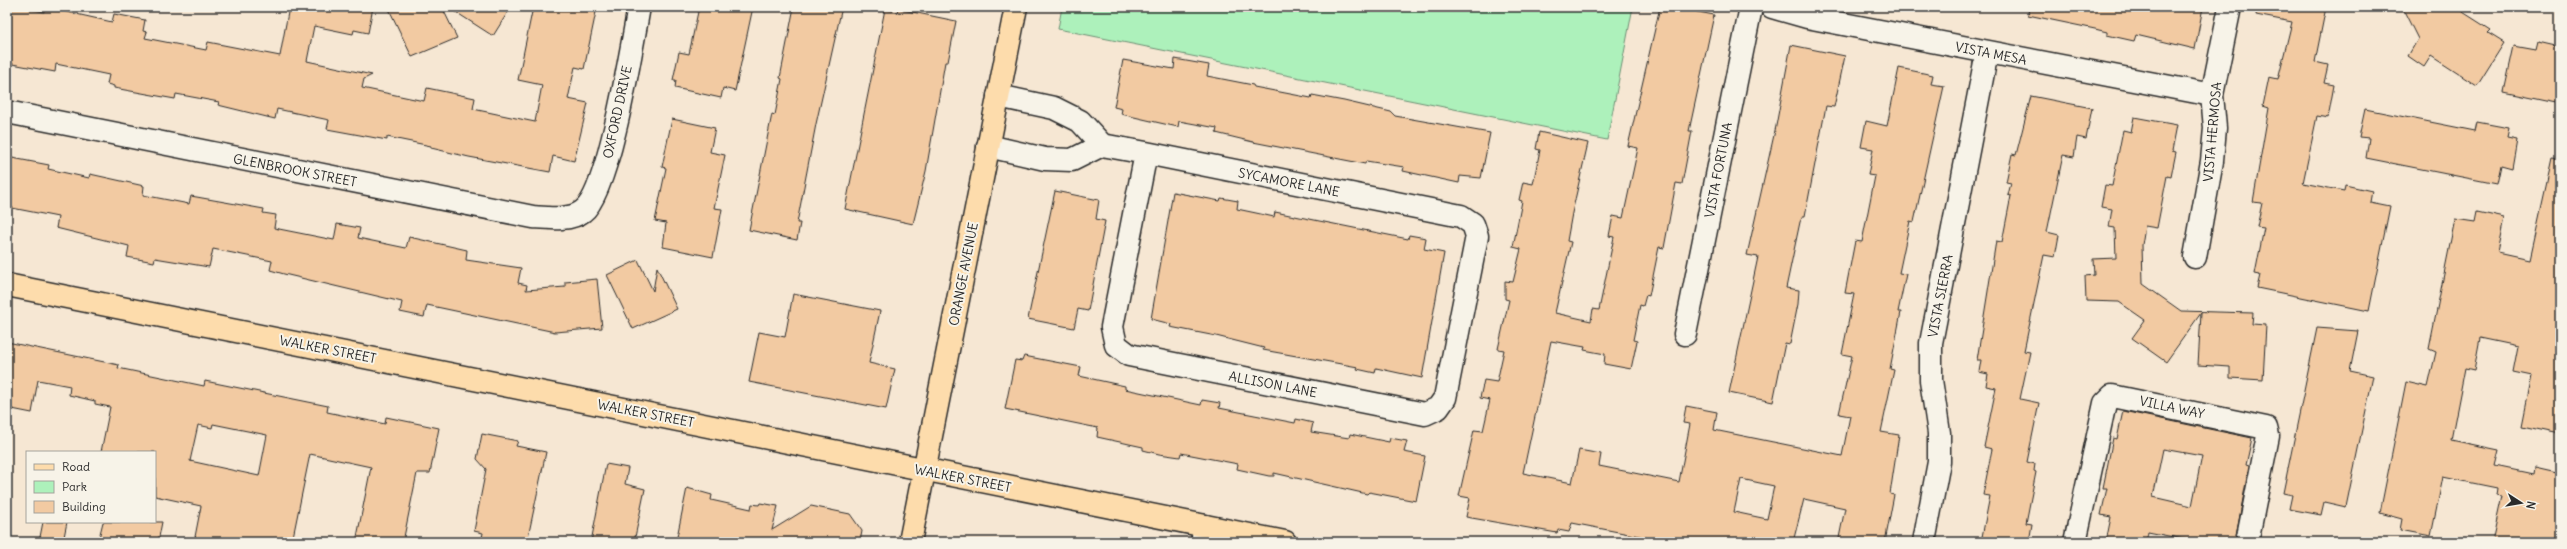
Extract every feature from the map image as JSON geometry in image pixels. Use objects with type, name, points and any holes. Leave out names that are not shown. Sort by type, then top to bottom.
[{"type":"main road","name":"ORANGE AVENUE","points":[[910,542],[1016,7]]},
{"type":"main road","name":"WALKER STREET","points":[[7,284],[924,471],[1204,534],[1285,542]]},
{"type":"street","name":"OXFORD DRIVE","points":[[583,212],[598,191],[609,153],[639,7]]},
{"type":"street","name":"VISTA FORTUNA","points":[[1685,334],[1751,7]]},
{"type":"street","name":"VISTA MESA","points":[[1772,7],[1807,17],[2212,95]]},
{"type":"street","name":"VISTA HERMOSA","points":[[2194,257],[2212,161],[2214,128],[2212,95],[2230,7]]},
{"type":"street","name":"VISTA SIERRA","points":[[1924,542],[1940,462],[1931,380],[1931,343],[1987,52]]},
{"type":"street","points":[[988,146],[1045,159],[1072,160],[1102,145],[1080,121],[1054,108],[998,96]]},
{"type":"street","name":"GLENBROOK STREET","points":[[7,112],[532,217],[558,219],[583,212]]},
{"type":"street","name":"SYCAMORE LANE","points":[[1102,145],[1461,216],[1473,224]]},
{"type":"street","name":"ALLISON LANE","points":[[1146,153],[1112,327],[1116,345],[1129,355],[1425,414],[1438,408],[1445,398],[1477,236],[1473,224]]},
{"type":"street","name":"VILLA WAY","points":[[2075,542],[2105,403],[2112,396],[2266,428],[2268,436],[2247,542]]},
{"type":"green space","points":[[1062,7],[1633,7],[1607,140],[1058,29]]},
{"type":"building","points":[[7,7],[21,7],[44,12],[45,7],[112,22],[114,14],[145,20],[143,31],[147,32],[145,38],[206,50],[208,42],[280,56],[289,7],[373,7],[368,33],[354,30],[353,34],[314,26],[307,61],[372,75],[364,79],[362,88],[424,101],[427,88],[475,98],[473,109],[535,122],[542,85],[518,80],[533,7],[597,7],[584,69],[575,67],[568,99],[588,103],[574,161],[553,156],[550,172],[469,157],[431,148],[431,146],[387,137],[387,140],[327,129],[329,120],[277,109],[275,119],[218,105],[219,102],[176,94],[175,99],[114,88],[114,86],[107,84],[109,75],[56,64],[55,72],[7,63]]},
{"type":"building","points":[[388,7],[442,7],[457,38],[412,57]]},
{"type":"building","points":[[448,7],[511,7],[493,36]]},
{"type":"building","points":[[699,7],[753,7],[735,91],[723,88],[721,98],[675,88],[676,80],[673,80],[679,52],[689,54]]},
{"type":"building","points":[[794,7],[842,7],[816,124],[797,223],[800,223],[797,240],[749,230],[772,114],[775,115],[782,79],[780,78]]},
{"type":"building","points":[[1660,7],[1672,7],[1714,15],[1689,131],[1692,131],[1682,184],[1676,183],[1664,248],[1659,247],[1649,296],[1646,295],[1643,306],[1640,305],[1633,340],[1637,341],[1631,369],[1604,364],[1605,354],[1584,350],[1585,347],[1551,341],[1523,473],[1572,483],[1579,450],[1601,454],[1599,466],[1679,482],[1690,424],[1683,423],[1686,406],[1717,412],[1714,430],[1842,456],[1850,416],[1839,414],[1852,356],[1842,354],[1854,294],[1845,293],[1855,241],[1862,242],[1875,176],[1868,175],[1873,149],[1861,147],[1866,121],[1887,126],[1899,68],[1933,75],[1931,84],[1944,86],[1914,222],[1910,221],[1899,273],[1906,274],[1898,312],[1901,312],[1890,369],[1894,370],[1881,432],[1899,435],[1890,494],[1894,495],[1885,542],[1858,542],[1839,538],[1845,508],[1804,499],[1793,542],[1670,542],[1572,523],[1569,532],[1558,530],[1557,533],[1466,517],[1470,498],[1459,496],[1474,430],[1483,431],[1490,400],[1480,398],[1484,380],[1497,382],[1504,350],[1498,349],[1509,300],[1505,299],[1505,281],[1513,282],[1521,249],[1513,247],[1522,201],[1519,200],[1523,182],[1533,184],[1540,150],[1536,149],[1539,132],[1588,143],[1572,213],[1567,241],[1571,242],[1555,313],[1591,321],[1593,309],[1599,310],[1614,237],[1609,236],[1613,216],[1623,218],[1638,148],[1628,146]],"holes":[[[1741,479],[1774,486],[1767,519],[1734,512]]]},
{"type":"building","points":[[2029,7],[2203,7],[2195,49],[2136,35],[2134,41],[2107,35],[2107,32],[2028,15]]},
{"type":"building","points":[[2257,7],[2326,7],[2315,62],[2328,65],[2324,83],[2334,85],[2328,118],[2317,116],[2303,183],[2344,191],[2345,185],[2372,191],[2370,202],[2390,206],[2369,311],[2257,288],[2260,275],[2255,274],[2264,228],[2257,227],[2262,203],[2253,202],[2269,108],[2263,106],[2269,77],[2278,79],[2292,22],[2256,15]]},
{"type":"building","points":[[2402,7],[2455,7],[2491,30],[2488,33],[2504,43],[2477,86],[2431,56],[2424,67],[2408,56],[2418,39]]},
{"type":"building","points":[[885,9],[897,12],[898,9],[956,21],[948,62],[945,62],[926,171],[913,224],[845,209]]},
{"type":"building","points":[[2538,42],[2560,47],[2560,82],[2556,103],[2504,92],[2514,46],[2536,50]]},
{"type":"building","points":[[1791,45],[1845,56],[1834,107],[1826,106],[1805,216],[1803,216],[1800,222],[1786,288],[1799,290],[1798,304],[1790,344],[1785,343],[1773,402],[1729,393],[1758,257],[1747,255],[1776,126]]},
{"type":"building","points":[[1175,59],[1209,65],[1207,76],[1311,98],[1312,95],[1344,101],[1391,112],[1395,116],[1490,133],[1481,178],[1460,176],[1459,183],[1403,171],[1404,167],[1366,161],[1365,164],[1253,142],[1216,133],[1217,128],[1179,121],[1178,127],[1121,114],[1122,109],[1114,107],[1123,60],[1174,69]]},
{"type":"building","points":[[2031,96],[2092,108],[2086,139],[2077,137],[2074,157],[2063,155],[2047,232],[2059,235],[2055,257],[2044,255],[2024,351],[2030,352],[2020,399],[2039,403],[2027,462],[2035,464],[2034,471],[2036,472],[2026,523],[2032,524],[2029,542],[1981,542],[1990,496],[1983,495],[1992,449],[1984,447],[1996,388],[1986,386],[1988,374],[1979,372],[1981,360],[1977,360],[1996,241],[2002,242],[2011,196],[2008,195],[2011,183],[2006,182],[2012,154],[2016,155]]},
{"type":"building","points":[[2365,109],[2475,131],[2477,122],[2509,128],[2507,137],[2517,139],[2512,168],[2501,165],[2497,184],[2366,158],[2369,138],[2359,137]]},
{"type":"building","points":[[2134,117],[2177,125],[2172,151],[2176,152],[2171,177],[2167,176],[2157,228],[2145,226],[2142,245],[2143,284],[2181,311],[2253,313],[2252,324],[2266,325],[2263,380],[2230,378],[2230,367],[2198,365],[2201,313],[2166,362],[2132,338],[2145,320],[2119,302],[2086,301],[2085,276],[2094,275],[2093,259],[2116,258],[2115,228],[2109,227],[2112,209],[2101,207],[2105,185],[2112,186],[2123,130],[2131,132]]},
{"type":"building","points":[[672,119],[715,128],[710,152],[725,155],[714,208],[722,209],[713,257],[663,247],[666,223],[655,221],[666,168],[662,167]]},
{"type":"building","points":[[7,157],[49,165],[48,169],[89,178],[90,174],[144,186],[143,195],[189,204],[191,196],[264,209],[263,213],[276,215],[274,228],[334,240],[337,224],[360,228],[358,238],[406,248],[409,237],[467,250],[466,260],[521,268],[518,283],[527,285],[526,290],[565,287],[565,282],[597,279],[602,328],[555,332],[427,305],[424,317],[400,312],[402,302],[284,274],[270,270],[272,261],[213,249],[209,267],[155,258],[154,262],[127,257],[129,246],[56,228],[58,217],[7,207]]},
{"type":"building","points":[[2552,159],[2560,160],[2560,434],[2522,426],[2532,376],[2513,372],[2518,346],[2480,338],[2474,370],[2465,368],[2451,440],[2499,450],[2495,466],[2533,474],[2534,467],[2560,473],[2560,542],[2492,542],[2502,496],[2496,495],[2497,488],[2443,477],[2431,536],[2400,530],[2402,519],[2380,513],[2406,382],[2428,387],[2436,352],[2429,349],[2455,219],[2475,222],[2477,212],[2505,218],[2498,252],[2530,259]]},
{"type":"building","points":[[1055,191],[1099,200],[1096,219],[1105,221],[1088,311],[1078,309],[1074,328],[1028,319]]},
{"type":"building","points":[[1173,192],[1220,201],[1221,198],[1238,201],[1237,209],[1274,217],[1275,212],[1408,239],[1409,235],[1426,238],[1424,249],[1444,253],[1422,378],[1376,368],[1375,373],[1357,369],[1358,367],[1263,350],[1264,348],[1216,336],[1170,327],[1171,324],[1151,319]]},
{"type":"building","points":[[638,260],[653,291],[657,267],[677,309],[633,329],[607,275]]},
{"type":"building","points":[[793,294],[880,311],[869,363],[895,369],[886,409],[749,382],[759,332],[785,337]]},
{"type":"building","points":[[2317,328],[2358,331],[2350,371],[2373,376],[2346,507],[2324,502],[2321,515],[2289,509],[2292,495],[2283,493]]},
{"type":"building","points":[[7,342],[119,365],[118,368],[204,386],[205,381],[328,406],[327,412],[385,424],[386,417],[439,428],[430,473],[417,473],[403,542],[356,542],[371,467],[310,454],[292,542],[194,542],[201,506],[156,496],[156,451],[101,451],[110,407],[95,404],[95,401],[69,395],[70,386],[38,380],[32,413],[7,408]],"holes":[[[213,424],[267,435],[259,476],[190,461],[198,425],[212,428]]]},
{"type":"building","points":[[1024,356],[1081,367],[1079,376],[1125,386],[1125,389],[1201,405],[1202,400],[1220,403],[1219,408],[1295,423],[1296,419],[1313,423],[1311,432],[1349,438],[1350,434],[1389,442],[1390,438],[1407,441],[1404,452],[1425,456],[1416,501],[1369,492],[1367,494],[1274,473],[1274,476],[1269,476],[1237,469],[1238,464],[1181,453],[1180,457],[1159,454],[1143,450],[1143,447],[1097,437],[1098,428],[1005,409],[1015,360],[1022,361]]},
{"type":"building","points":[[2123,411],[2252,438],[2246,465],[2249,466],[2235,542],[2199,542],[2148,532],[2146,542],[2106,542],[2111,517],[2101,515],[2107,488],[2103,488],[2113,438],[2117,439]],"holes":[[[2163,449],[2202,456],[2192,506],[2153,497]]]},
{"type":"building","points":[[482,434],[518,441],[516,446],[546,452],[527,542],[481,542],[483,533],[474,531],[486,469],[477,459]]},
{"type":"building","points":[[606,464],[628,468],[625,484],[645,489],[634,542],[591,542]]},
{"type":"building","points":[[687,488],[712,495],[711,500],[751,509],[752,504],[759,505],[760,503],[778,506],[772,530],[811,506],[850,514],[862,531],[860,542],[676,542]]},
{"type":"building","points":[[162,522],[158,542],[98,542],[103,523]]},
{"type":"building","points":[[43,523],[67,523],[63,542],[39,542]]}]
